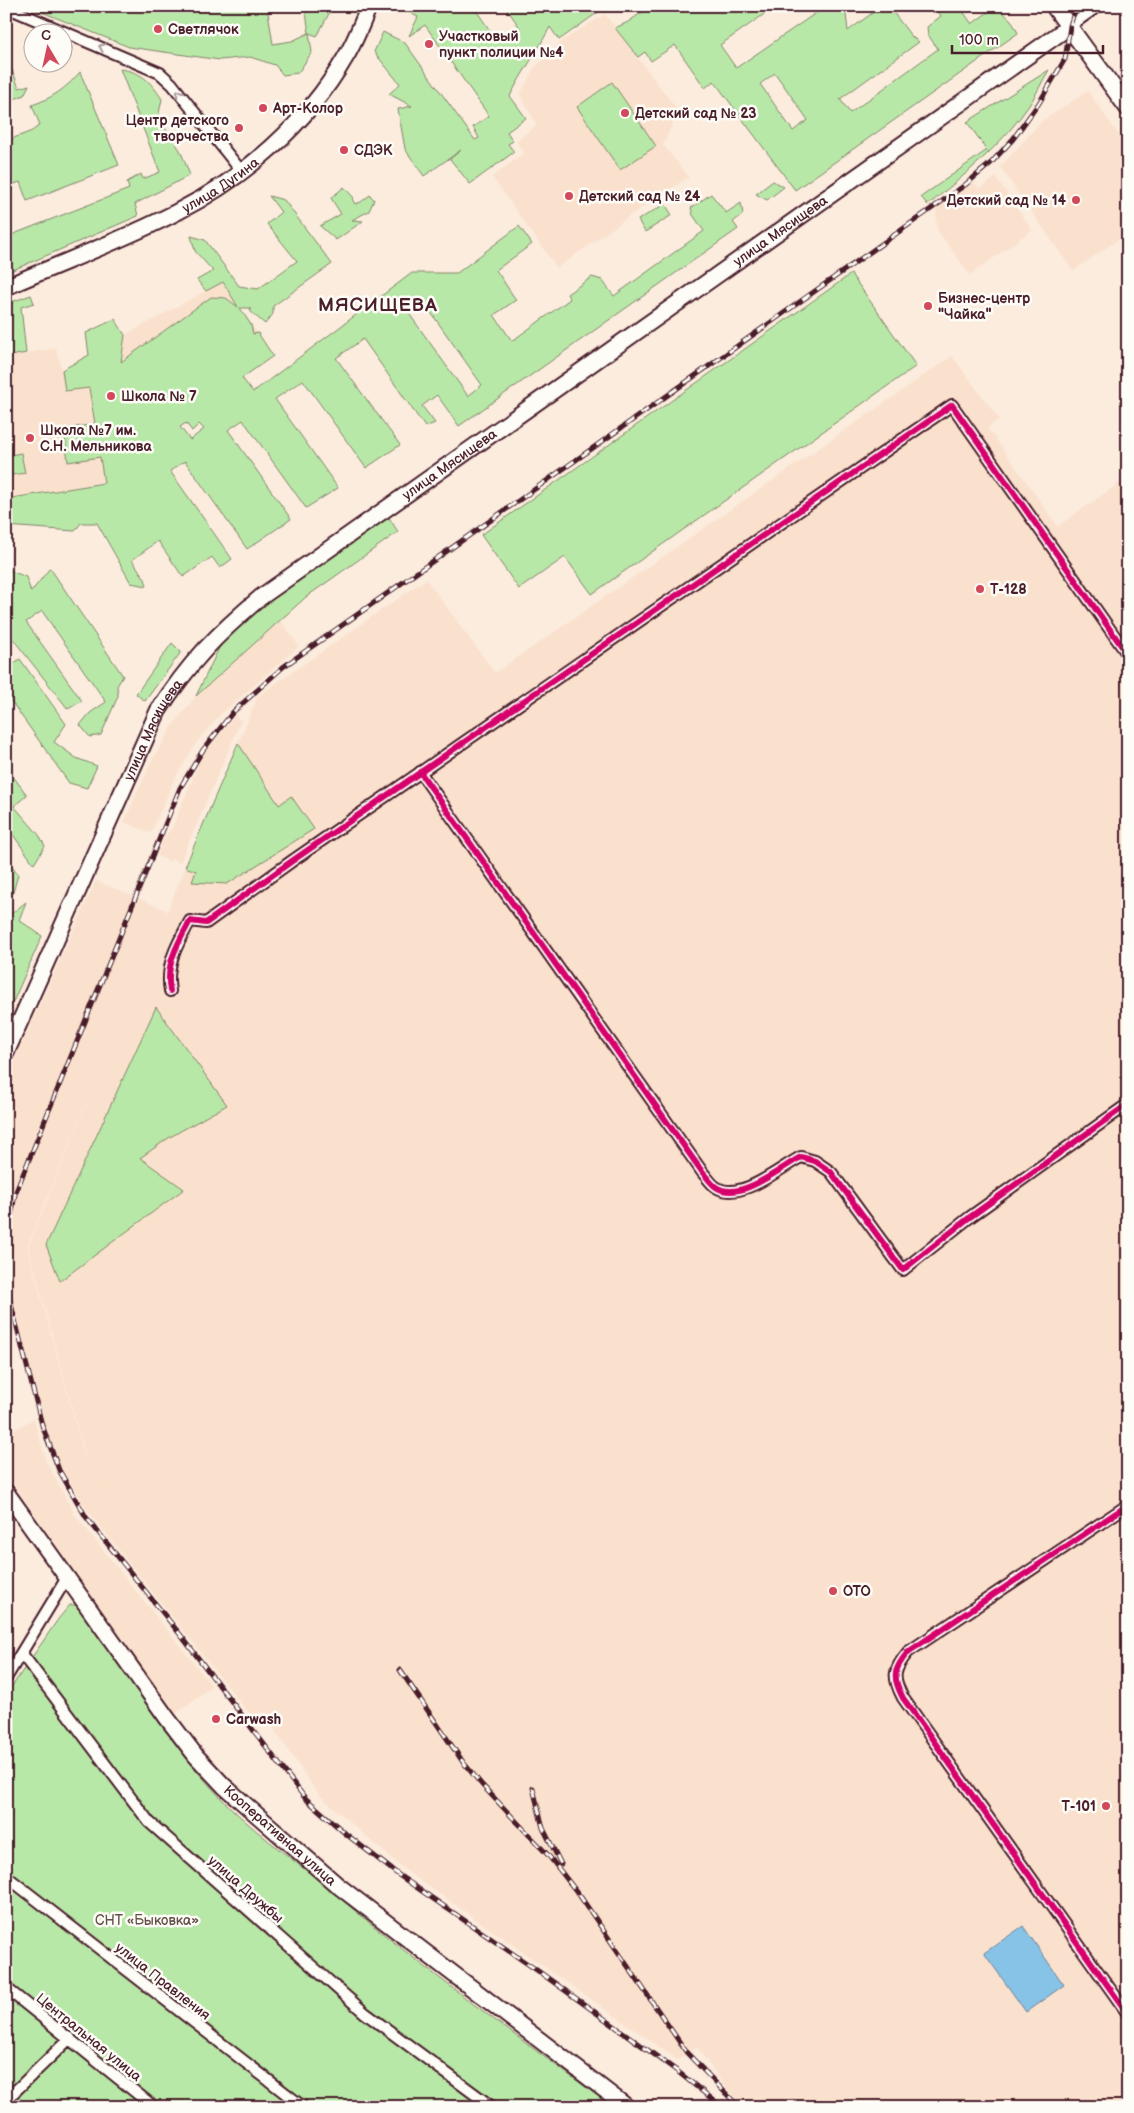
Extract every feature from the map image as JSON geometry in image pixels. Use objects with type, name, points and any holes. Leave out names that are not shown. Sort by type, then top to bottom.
[{"type":"main road","name":"улица Дугина","points":[[6,288],[178,212],[242,172],[281,138],[318,96],[346,56],[370,6]]},
{"type":"main road","points":[[1054,6],[1128,108]]},
{"type":"main road","name":"улица Мясищева","points":[[7,1047],[158,711],[189,667],[232,621],[261,597],[1070,26]]},
{"type":"main road","name":"Кооперативная улица","points":[[6,1492],[68,1576],[167,1718],[196,1756],[224,1786],[336,1884],[627,2107]]},
{"type":"street","points":[[1070,26],[1098,6]]},
{"type":"street","points":[[6,7],[160,73],[172,84],[242,172]]},
{"type":"street","points":[[170,991],[168,980],[173,955],[190,921],[206,923],[420,772],[952,405],[1128,655]]},
{"type":"street","points":[[420,772],[703,1173],[717,1188],[746,1189],[760,1183],[801,1157],[816,1161],[831,1172],[902,1270],[970,1217],[1128,1104]]},
{"type":"street","points":[[1128,1505],[908,1652],[897,1664],[895,1674],[896,1686],[903,1698],[1128,2014]]},
{"type":"street","points":[[6,1678],[68,1576]]},
{"type":"street","name":"улица Дружбы","points":[[22,1654],[149,1822],[365,2012],[492,2107]]},
{"type":"street","name":"улица Правления","points":[[6,1876],[303,2107]]},
{"type":"street","name":"Центральная улица","points":[[6,1988],[154,2107]]},
{"type":"street","points":[[6,2100],[70,2038]]},
{"type":"shaded area","points":[[605,14],[677,110],[663,145],[689,177],[641,208],[557,268],[492,177],[524,153],[516,141],[537,125],[520,95],[534,68],[562,41]]},
{"type":"shaded area","name":"Детский сад № 14","points":[[1088,91],[1128,148],[1128,233],[1073,271],[1000,167],[1043,120]]},
{"type":"shaded area","points":[[996,177],[1032,230],[970,275],[937,230],[936,209],[974,182],[979,189]]},
{"type":"shaded area","name":"Школа № 7","points":[[222,282],[273,356],[119,464],[112,481],[6,499],[6,357],[56,348],[62,370]]},
{"type":"shaded area","points":[[952,356],[999,419],[988,428],[1058,526],[1128,477],[1128,2107],[744,2107],[726,2088],[697,2047],[678,2060],[405,1870],[319,1795],[262,1712],[253,1718],[86,1509],[58,1462],[43,1425],[12,1300],[8,1269],[9,1241],[17,1193],[138,898],[166,910],[165,916],[258,696],[426,579],[495,673]],"holes":[[[107,1054],[28,1246],[85,1455],[125,1513],[84,1454],[27,1246]]]},
{"type":"shaded area","points":[[281,621],[299,646],[219,716],[199,739],[175,778],[151,833],[124,822],[150,764],[173,725],[196,696],[242,652]]},
{"type":"shaded area","points":[[235,716],[241,721],[180,863],[171,859],[170,862],[157,856],[164,837],[172,828],[200,761]]},
{"type":"shaded area","points":[[96,881],[136,897],[6,1208],[6,1078]]},
{"type":"shaded area","points":[[34,1419],[46,1461],[75,1515],[212,1686],[175,1714],[6,1474],[6,1434]]},
{"type":"green space","name":"Светлячок","points":[[27,6],[267,6],[273,44],[292,41],[309,33],[312,52],[298,73],[283,75],[275,65],[250,57],[220,60],[129,47],[72,24],[72,22],[67,22]]},
{"type":"green space","points":[[305,6],[333,6],[317,36],[309,33]]},
{"type":"green space","points":[[396,6],[473,6],[498,42],[520,28],[505,6],[607,6],[559,40],[550,27],[510,96],[526,118],[507,132],[513,141],[508,144],[514,152],[470,184],[450,159],[461,150],[424,176],[405,149],[398,109],[412,106],[389,94],[400,84],[374,52],[383,32],[405,43],[475,140],[479,138],[473,127],[489,116],[425,25],[409,36],[418,17]]},
{"type":"green space","points":[[651,6],[776,6],[720,45],[736,68],[826,6],[845,6],[848,31],[875,11],[890,11],[876,6],[909,6],[892,11],[912,37],[919,42],[840,99],[850,113],[938,49],[928,35],[927,27],[941,16],[933,6],[959,6],[972,24],[996,6],[1011,20],[1018,33],[795,190],[714,81],[705,88],[675,45],[651,61],[645,52],[638,57],[615,28],[628,22]],"holes":[[[775,73],[808,120],[793,131],[760,84]]]},
{"type":"green space","points":[[11,67],[19,88],[29,85],[24,95],[12,100],[6,84],[8,71]]},
{"type":"green space","points":[[120,69],[134,72],[145,78],[162,99],[158,118],[180,150],[190,175],[135,204],[138,216],[6,273],[6,237],[129,189],[127,182],[141,174],[143,179],[160,172]]},
{"type":"green space","points":[[1049,70],[1030,104],[996,146],[928,205],[921,197],[987,150],[967,122]]},
{"type":"green space","points":[[80,72],[119,165],[27,201],[20,182],[6,187],[6,141],[32,131],[40,125],[32,105],[59,92]]},
{"type":"green space","points":[[612,82],[656,146],[620,170],[577,107]]},
{"type":"green space","points":[[773,181],[784,187],[767,200],[756,194]]},
{"type":"green space","points":[[344,187],[354,198],[352,199],[355,204],[370,195],[374,200],[369,211],[352,220],[363,221],[336,240],[320,226],[341,214],[331,198]]},
{"type":"green space","points":[[711,194],[726,213],[741,203],[743,214],[733,222],[738,229],[459,426],[437,395],[422,406],[435,423],[425,427],[363,339],[336,358],[400,445],[366,468],[303,380],[275,399],[338,488],[306,508],[243,420],[228,430],[291,519],[247,549],[185,461],[170,471],[232,559],[220,568],[212,557],[183,577],[158,541],[132,560],[145,579],[147,586],[131,583],[97,523],[81,523],[75,531],[6,526],[6,499],[104,483],[100,457],[68,462],[64,429],[95,424],[89,388],[65,391],[62,370],[89,355],[86,333],[115,319],[125,335],[121,362],[211,297],[226,298],[238,307],[223,282],[206,291],[197,280],[213,271],[195,251],[191,236],[205,240],[239,286],[258,289],[297,261],[267,224],[281,212],[269,196],[284,200],[332,264],[273,306],[273,314],[265,324],[251,312],[250,308],[240,308],[251,325],[253,334],[258,333],[273,356],[242,378],[253,392],[412,273],[457,273],[519,226],[532,244],[496,270],[516,300],[494,315],[512,341],[570,299],[567,294],[592,277],[602,280],[614,296],[704,231],[693,215],[691,208]],"holes":[[[420,297],[482,385],[468,396],[405,308]],[[186,423],[192,431],[199,424],[204,429],[190,440],[180,427]]]},
{"type":"green space","points":[[665,204],[672,215],[645,232],[638,220]]},
{"type":"green space","points":[[851,274],[916,366],[592,594],[565,557],[519,589],[481,535]]},
{"type":"green space","points":[[31,295],[34,303],[21,307],[26,353],[6,357],[6,304]]},
{"type":"green space","points":[[21,453],[25,473],[6,476],[6,456]]},
{"type":"green space","points":[[385,511],[398,532],[306,597],[196,696],[232,621]]},
{"type":"green space","points":[[6,563],[11,571],[26,577],[31,592],[50,568],[123,676],[117,686],[118,696],[101,735],[90,737],[80,725],[90,713],[106,702],[42,611],[26,622],[82,701],[68,709],[6,630]]},
{"type":"green space","points":[[172,643],[181,652],[145,701],[136,694]]},
{"type":"green space","points":[[20,659],[66,724],[54,742],[76,758],[97,766],[87,788],[69,783],[6,694],[6,669]]},
{"type":"green space","points":[[238,743],[279,805],[291,796],[314,829],[227,884],[192,882],[196,871],[185,867]]},
{"type":"green space","points":[[6,767],[27,795],[14,806],[39,835],[45,846],[34,864],[6,825]]},
{"type":"green space","points":[[6,858],[18,875],[12,896],[6,886]]},
{"type":"green space","points":[[26,902],[19,920],[42,936],[13,1002],[6,1012],[6,918]]},
{"type":"green space","points":[[156,1007],[227,1105],[170,1137],[140,1158],[184,1189],[60,1281],[46,1245]]},
{"type":"green space","name":"СНТ «Быковка»","points":[[70,1605],[79,1605],[163,1728],[199,1774],[243,1820],[502,2026],[613,2107],[6,2107],[6,1695]]},
{"type":"water","points":[[1023,1926],[1064,1985],[1026,2012],[984,1953]]},
{"type":"railway","points":[[722,2107],[677,2071],[538,1971],[400,1876],[346,1834],[305,1798],[183,1638],[86,1517],[59,1470],[42,1425],[10,1300],[7,1241],[15,1194],[180,788],[203,750],[233,712],[283,667],[965,185],[991,163],[1013,139],[1039,103],[1065,59],[1070,26],[1076,6]]},
{"type":"railway","points":[[400,1670],[463,1762],[548,1855],[580,1896],[687,2053],[739,2107]]},
{"type":"railway","points":[[533,1788],[543,1828],[561,1864]]},
{"type":"cycle path","points":[[170,991],[169,972],[171,963],[177,946],[190,921],[206,923],[292,861],[952,405],[1128,655]]},
{"type":"cycle path","points":[[420,772],[703,1173],[716,1187],[726,1191],[737,1190],[760,1182],[801,1157],[815,1161],[831,1172],[903,1270],[970,1217],[1128,1104]]},
{"type":"cycle path","points":[[1128,1505],[908,1652],[899,1664],[896,1674],[897,1684],[903,1698],[1128,2014]]},
{"type":"place","name":"Светлячок","points":[[158,29]]},
{"type":"place","name":"Участковый пункт полиции №4","points":[[429,44]]},
{"type":"place","name":"Арт-Колор","points":[[263,108]]},
{"type":"place","name":"Детский сад № 23","points":[[625,113]]},
{"type":"place","name":"Центр детского творчества","points":[[239,128]]},
{"type":"place","name":"СДЭК","points":[[344,150]]},
{"type":"place","name":"Детский сад № 24","points":[[569,196]]},
{"type":"place","name":"Детский сад № 14","points":[[1076,200]]},
{"type":"place","name":"Бизнес-центр \"Чайка\"","points":[[928,306]]},
{"type":"place","name":"Школа № 7","points":[[111,396]]},
{"type":"place","name":"Школа №7 им. С.Н. Мельникова","points":[[30,438]]},
{"type":"place","name":"Т-128","points":[[980,589]]},
{"type":"place","name":"ОТО","points":[[833,1591]]},
{"type":"place","name":"Carwash","points":[[216,1719]]},
{"type":"place","name":"Т-101","points":[[1106,1806]]},
{"type":"district","name":"МЯСИЩЕВА","points":[[378,304]]}]
